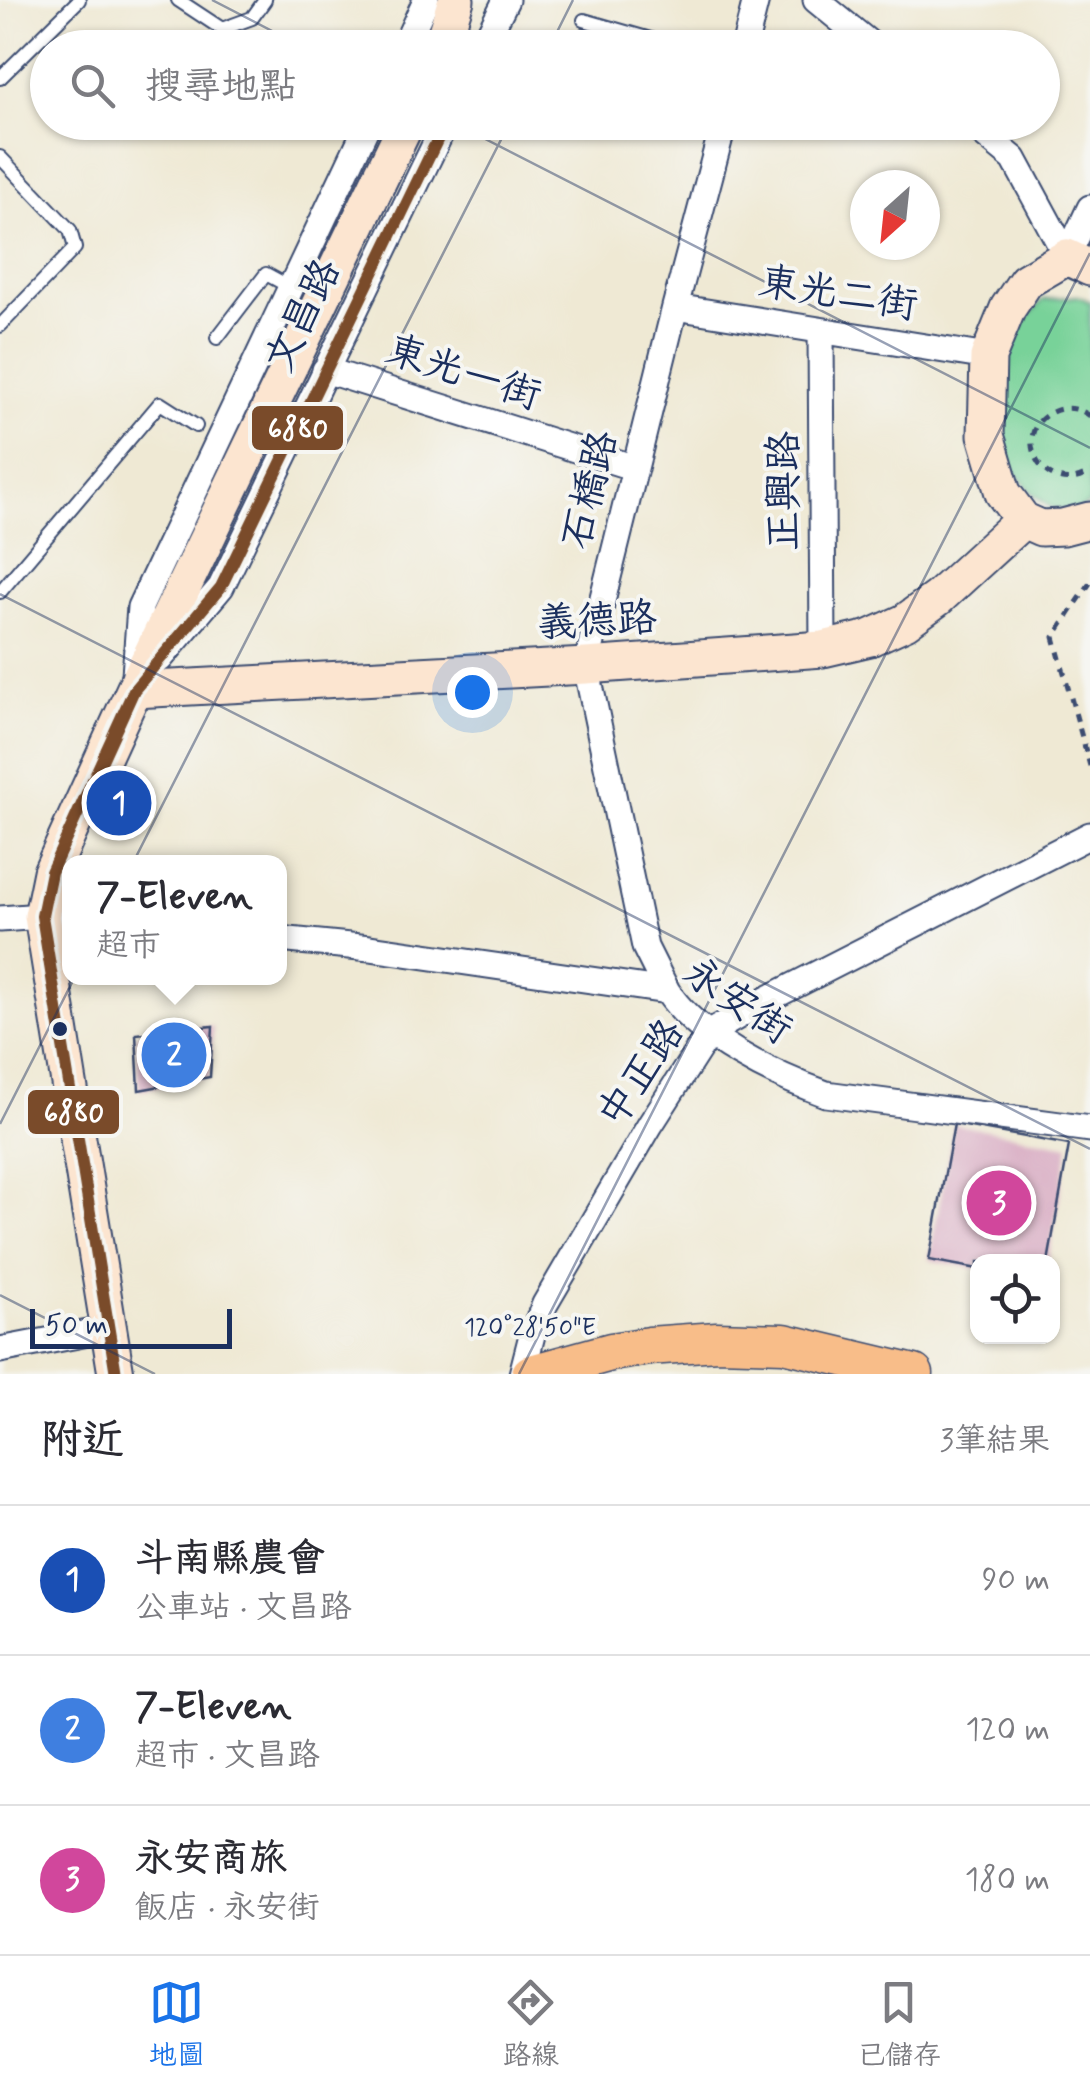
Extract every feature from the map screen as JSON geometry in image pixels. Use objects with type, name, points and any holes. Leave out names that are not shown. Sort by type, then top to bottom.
[{"type":"main road","points":[[447,30],[456,0]]},
{"type":"main road","name":"文昌路","points":[[62,964],[50,872],[398,140]]},
{"type":"main road","points":[[1079,262],[1026,281],[1008,308],[988,357],[986,434],[1003,493],[1022,520],[1040,528],[1090,520]]},
{"type":"main road","name":"義德路","points":[[134,690],[824,649],[870,638],[905,622],[938,598],[1022,520]]},
{"type":"main road","name":"文昌路","points":[[65,985],[116,1374]]},
{"type":"main road","points":[[531,1374],[611,1352],[718,1340],[784,1343],[914,1374]]},
{"type":"street","points":[[412,30],[426,0]]},
{"type":"street","points":[[491,30],[506,0]]},
{"type":"street","points":[[748,30],[756,0]]},
{"type":"street","points":[[816,0],[853,30]]},
{"type":"street","name":"文昌路","points":[[134,690],[140,606],[360,140]]},
{"type":"street","name":"文昌路","points":[[134,690],[221,587],[437,140]]},
{"type":"street","name":"石橋路","points":[[666,992],[645,946],[586,666],[719,140]]},
{"type":"street","points":[[990,140],[1014,159],[1079,262]]},
{"type":"street","points":[[1079,262],[1090,208]]},
{"type":"street","name":"東光二街","points":[[676,306],[988,357]]},
{"type":"street","name":"正興路","points":[[821,332],[824,649]]},
{"type":"street","name":"東光一街","points":[[325,370],[636,468]]},
{"type":"street","name":"中正路","points":[[522,1374],[532,1335],[546,1304],[650,1124],[709,1034],[766,1000],[1090,835]]},
{"type":"street","points":[[0,920],[56,918]]},
{"type":"street","name":"永安街","points":[[287,940],[370,948],[666,992],[676,1006],[709,1034],[773,1073],[826,1094],[1090,1128]]},
{"type":"street","points":[[0,1350],[110,1329]]},
{"type":"lane","points":[[49,30],[79,0]]},
{"type":"lane","points":[[178,0],[222,29],[252,18],[265,0]]},
{"type":"lane","points":[[584,20],[619,30]]},
{"type":"lane","points":[[0,78],[30,48]]},
{"type":"lane","points":[[0,156],[70,230],[75,248],[0,326]]},
{"type":"lane","points":[[217,338],[266,274],[290,287]]},
{"type":"lane","points":[[0,592],[160,403],[196,426]]},
{"type":"path","points":[[1090,416],[1064,408],[1048,414],[1033,434],[1032,447],[1042,469],[1054,477],[1078,479],[1090,472]]},
{"type":"path","points":[[1090,583],[1054,637],[1090,766]]},
{"type":"green space","points":[[1078,296],[1090,302],[1090,504],[1075,511],[1051,508],[1016,474],[1006,455],[998,416],[1017,328],[1043,300]]},
{"type":"building","points":[[213,1026],[210,1077],[139,1090],[136,1034]]},
{"type":"building","points":[[954,1124],[1069,1145],[1049,1254],[970,1254],[970,1268],[929,1260]]},
{"type":"transit line","name":"6880","points":[[116,1374],[42,916],[51,872],[134,690],[221,587],[437,140]]},
{"type":"place","name":"斗南縣農會","points":[[119,803]]},
{"type":"place","name":"7-Eleven","points":[[174,1055]]},
{"type":"place","name":"永安商旅","points":[[999,1203]]}]
